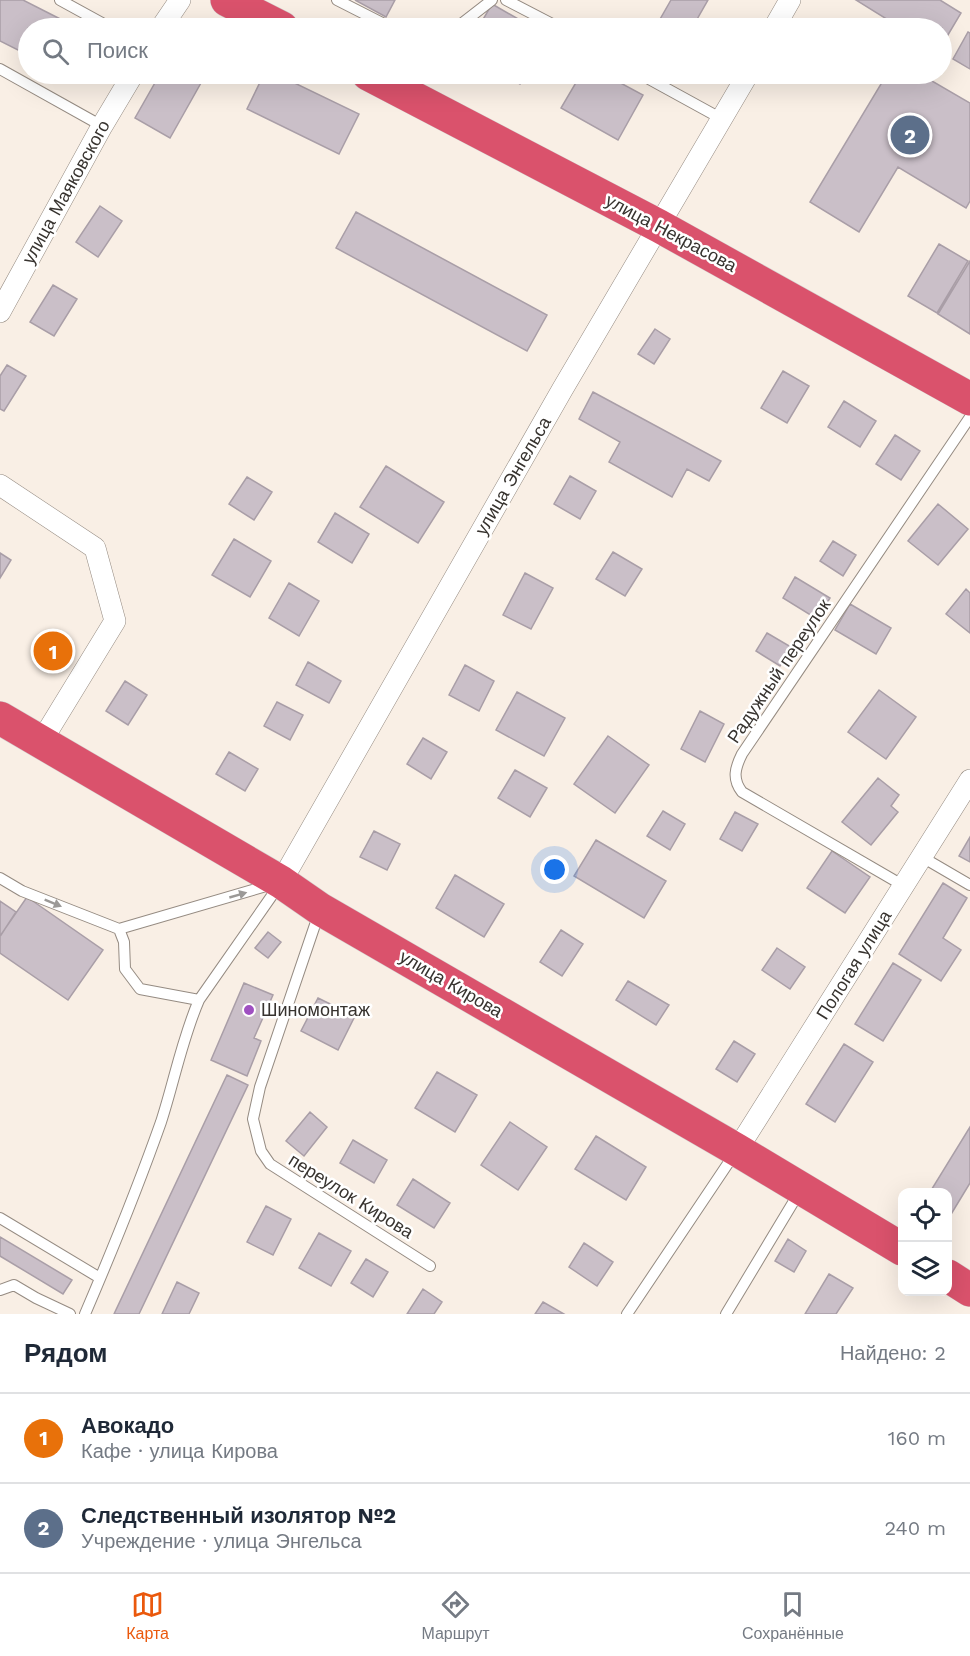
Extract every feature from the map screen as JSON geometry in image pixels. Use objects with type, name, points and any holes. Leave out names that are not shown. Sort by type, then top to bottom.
[{"type":"highway","points":[[227,0],[262,18]]},
{"type":"highway","name":"улица Некрасова","points":[[387,84],[659,226],[970,399]]},
{"type":"highway","name":"улица Кирова","points":[[0,718],[281,882],[321,909],[898,1246]]},
{"type":"highway","points":[[952,1279],[970,1290]]},
{"type":"street","points":[[168,18],[180,0]]},
{"type":"street","points":[[780,18],[790,0]]},
{"type":"street","name":"улица Маяковского","points":[[0,312],[127,84]]},
{"type":"street","name":"улица Энгельса","points":[[281,882],[562,390],[742,84]]},
{"type":"street","points":[[0,485],[95,548],[115,621],[41,742]]},
{"type":"street","name":"Пологая улица","points":[[737,1150],[970,780]]},
{"type":"lane","points":[[60,0],[93,18]]},
{"type":"lane","points":[[337,0],[372,18]]},
{"type":"lane","points":[[469,18],[492,0]]},
{"type":"lane","points":[[506,0],[541,18]]},
{"type":"lane","points":[[0,69],[18,79]]},
{"type":"lane","points":[[27,84],[102,126]]},
{"type":"lane","points":[[658,84],[722,119]]},
{"type":"lane","name":"Радужный переулок","points":[[903,886],[742,792],[736,785],[736,767],[742,754],[970,417]]},
{"type":"lane","points":[[922,857],[970,885]]},
{"type":"lane","points":[[0,878],[22,891],[120,929],[281,882]]},
{"type":"lane","points":[[85,1314],[151,1150],[199,1000],[281,882]]},
{"type":"lane","name":"переулок Кирова","points":[[321,909],[260,1087],[253,1119],[261,1151],[270,1164],[430,1266]]},
{"type":"lane","points":[[120,929],[124,942],[126,969],[140,990],[199,1000]]},
{"type":"lane","points":[[627,1314],[737,1150]]},
{"type":"lane","points":[[726,1314],[802,1189]]},
{"type":"lane","points":[[0,1218],[100,1278]]},
{"type":"lane","points":[[0,1290],[14,1285],[70,1314]]},
{"type":"building","points":[[0,0],[23,0],[58,18],[18,18],[18,50],[0,41]]},
{"type":"building","points":[[355,0],[395,0],[386,17]]},
{"type":"building","points":[[671,0],[708,0],[698,18],[661,18]]},
{"type":"building","points":[[856,0],[940,0],[961,13],[952,28],[952,18],[885,18]]},
{"type":"building","points":[[492,4],[516,18],[484,18]]},
{"type":"building","points":[[968,32],[970,33],[970,69],[953,59]]},
{"type":"building","points":[[154,84],[200,84],[170,138],[135,118]]},
{"type":"building","points":[[259,84],[297,84],[359,114],[339,154],[247,109]]},
{"type":"building","points":[[575,84],[623,84],[643,95],[618,140],[561,108]]},
{"type":"building","points":[[881,84],[937,84],[970,103],[970,201],[966,208],[898,167],[859,232],[810,202]]},
{"type":"building","points":[[100,206],[122,221],[98,257],[76,242]]},
{"type":"building","points":[[356,212],[547,315],[527,351],[336,248]]},
{"type":"building","points":[[939,244],[968,261],[937,313],[908,296]]},
{"type":"building","points":[[970,261],[970,334],[938,314]]},
{"type":"building","points":[[53,285],[77,299],[54,336],[30,322]]},
{"type":"building","points":[[655,329],[670,339],[654,364],[638,354]]},
{"type":"building","points":[[7,365],[26,376],[4,411],[0,409],[0,376]]},
{"type":"building","points":[[783,371],[809,386],[787,423],[761,408]]},
{"type":"building","points":[[593,392],[721,461],[709,481],[687,469],[672,497],[609,462],[620,442],[579,419]]},
{"type":"building","points":[[844,401],[876,421],[860,447],[828,427]]},
{"type":"building","points":[[895,435],[920,451],[901,480],[876,464]]},
{"type":"building","points":[[386,466],[444,502],[418,543],[360,507]]},
{"type":"building","points":[[570,476],[596,491],[580,519],[554,504]]},
{"type":"building","points":[[247,477],[272,492],[254,520],[229,504]]},
{"type":"building","points":[[938,504],[968,529],[938,565],[908,541]]},
{"type":"building","points":[[335,513],[369,534],[352,563],[318,542]]},
{"type":"building","points":[[234,539],[271,561],[250,597],[212,575]]},
{"type":"building","points":[[833,541],[856,555],[843,576],[820,561]]},
{"type":"building","points":[[613,552],[642,569],[625,596],[596,579]]},
{"type":"building","points":[[0,553],[11,560],[0,578]]},
{"type":"building","points":[[525,573],[553,588],[531,629],[503,615]]},
{"type":"building","points":[[795,577],[830,598],[817,619],[783,598]]},
{"type":"building","points":[[289,583],[319,601],[299,636],[269,618]]},
{"type":"building","points":[[966,589],[970,593],[970,633],[946,614]]},
{"type":"building","points":[[850,604],[891,628],[876,654],[835,630]]},
{"type":"building","points":[[53,633],[70,642],[54,669],[37,659]]},
{"type":"building","points":[[767,633],[791,647],[780,666],[756,651]]},
{"type":"building","points":[[308,662],[341,681],[329,703],[296,685]]},
{"type":"building","points":[[465,665],[494,681],[479,711],[449,695]]},
{"type":"building","points":[[125,681],[147,695],[128,725],[106,711]]},
{"type":"building","points":[[879,690],[916,717],[886,759],[848,732]]},
{"type":"building","points":[[517,692],[565,718],[544,756],[496,730]]},
{"type":"building","points":[[277,702],[303,715],[290,740],[264,726]]},
{"type":"building","points":[[700,711],[724,724],[705,762],[681,749]]},
{"type":"building","points":[[608,736],[649,765],[615,813],[574,784]]},
{"type":"building","points":[[423,738],[447,752],[431,779],[407,764]]},
{"type":"building","points":[[229,752],[258,769],[245,791],[216,774]]},
{"type":"building","points":[[515,770],[547,788],[530,817],[498,798]]},
{"type":"building","points":[[878,778],[899,795],[891,806],[898,812],[871,845],[842,822]]},
{"type":"building","points":[[663,811],[685,824],[670,850],[647,836]]},
{"type":"building","points":[[735,812],[758,824],[742,851],[720,839]]},
{"type":"building","points":[[374,831],[400,844],[387,870],[360,857]]},
{"type":"building","points":[[970,837],[970,862],[959,856]]},
{"type":"building","points":[[596,840],[666,881],[644,918],[574,876]]},
{"type":"building","points":[[832,851],[870,877],[845,913],[807,888]]},
{"type":"building","points":[[455,875],[504,904],[484,937],[436,908]]},
{"type":"building","points":[[943,883],[967,898],[943,938],[961,950],[941,981],[899,954]]},
{"type":"building","points":[[27,897],[103,950],[68,1000],[0,953],[0,936]]},
{"type":"building","points":[[0,901],[16,912],[1,935],[0,934]]},
{"type":"building","points":[[561,930],[583,944],[562,976],[540,962]]},
{"type":"building","points":[[268,932],[281,942],[268,958],[255,948]]},
{"type":"building","points":[[777,948],[805,967],[790,989],[762,970]]},
{"type":"building","points":[[893,963],[921,980],[883,1041],[855,1024]]},
{"type":"building","points":[[628,981],[669,1005],[656,1025],[616,1000]]},
{"type":"building","points":[[244,983],[273,995],[254,1038],[261,1041],[247,1076],[211,1060]]},
{"type":"building","points":[[318,998],[355,1016],[338,1050],[301,1031]]},
{"type":"building","points":[[734,1041],[755,1054],[737,1082],[716,1069]]},
{"type":"building","points":[[844,1044],[873,1062],[835,1122],[806,1104]]},
{"type":"building","points":[[437,1072],[477,1095],[455,1132],[415,1108]]},
{"type":"building","points":[[227,1075],[248,1085],[139,1314],[114,1314]]},
{"type":"building","points":[[310,1112],[327,1127],[304,1156],[286,1141]]},
{"type":"building","points":[[510,1122],[547,1147],[518,1190],[481,1165]]},
{"type":"building","points":[[970,1127],[970,1183],[952,1213],[952,1188],[932,1188]]},
{"type":"building","points":[[596,1136],[646,1167],[626,1200],[575,1169]]},
{"type":"building","points":[[353,1140],[387,1160],[374,1183],[340,1163]]},
{"type":"building","points":[[413,1179],[450,1203],[434,1228],[397,1205]]},
{"type":"building","points":[[266,1206],[291,1219],[273,1255],[247,1242]]},
{"type":"building","points":[[319,1233],[351,1251],[331,1286],[299,1268]]},
{"type":"building","points":[[0,1237],[72,1280],[63,1294],[0,1256]]},
{"type":"building","points":[[788,1239],[806,1251],[794,1272],[775,1261]]},
{"type":"building","points":[[584,1243],[613,1262],[597,1286],[569,1267]]},
{"type":"building","points":[[366,1259],[388,1272],[373,1297],[351,1283]]},
{"type":"building","points":[[829,1274],[853,1288],[836,1314],[805,1314]]},
{"type":"building","points":[[177,1282],[199,1293],[189,1314],[162,1314]]},
{"type":"building","points":[[423,1289],[442,1302],[434,1314],[407,1314]]},
{"type":"building","points":[[543,1302],[564,1314],[535,1314]]},
{"type":"place","name":"Следственный изолятор №2","points":[[910,135]]},
{"type":"place","name":"Авокадо","points":[[53,651]]},
{"type":"place","name":"Шиномонтаж","points":[[249,1010]]}]
